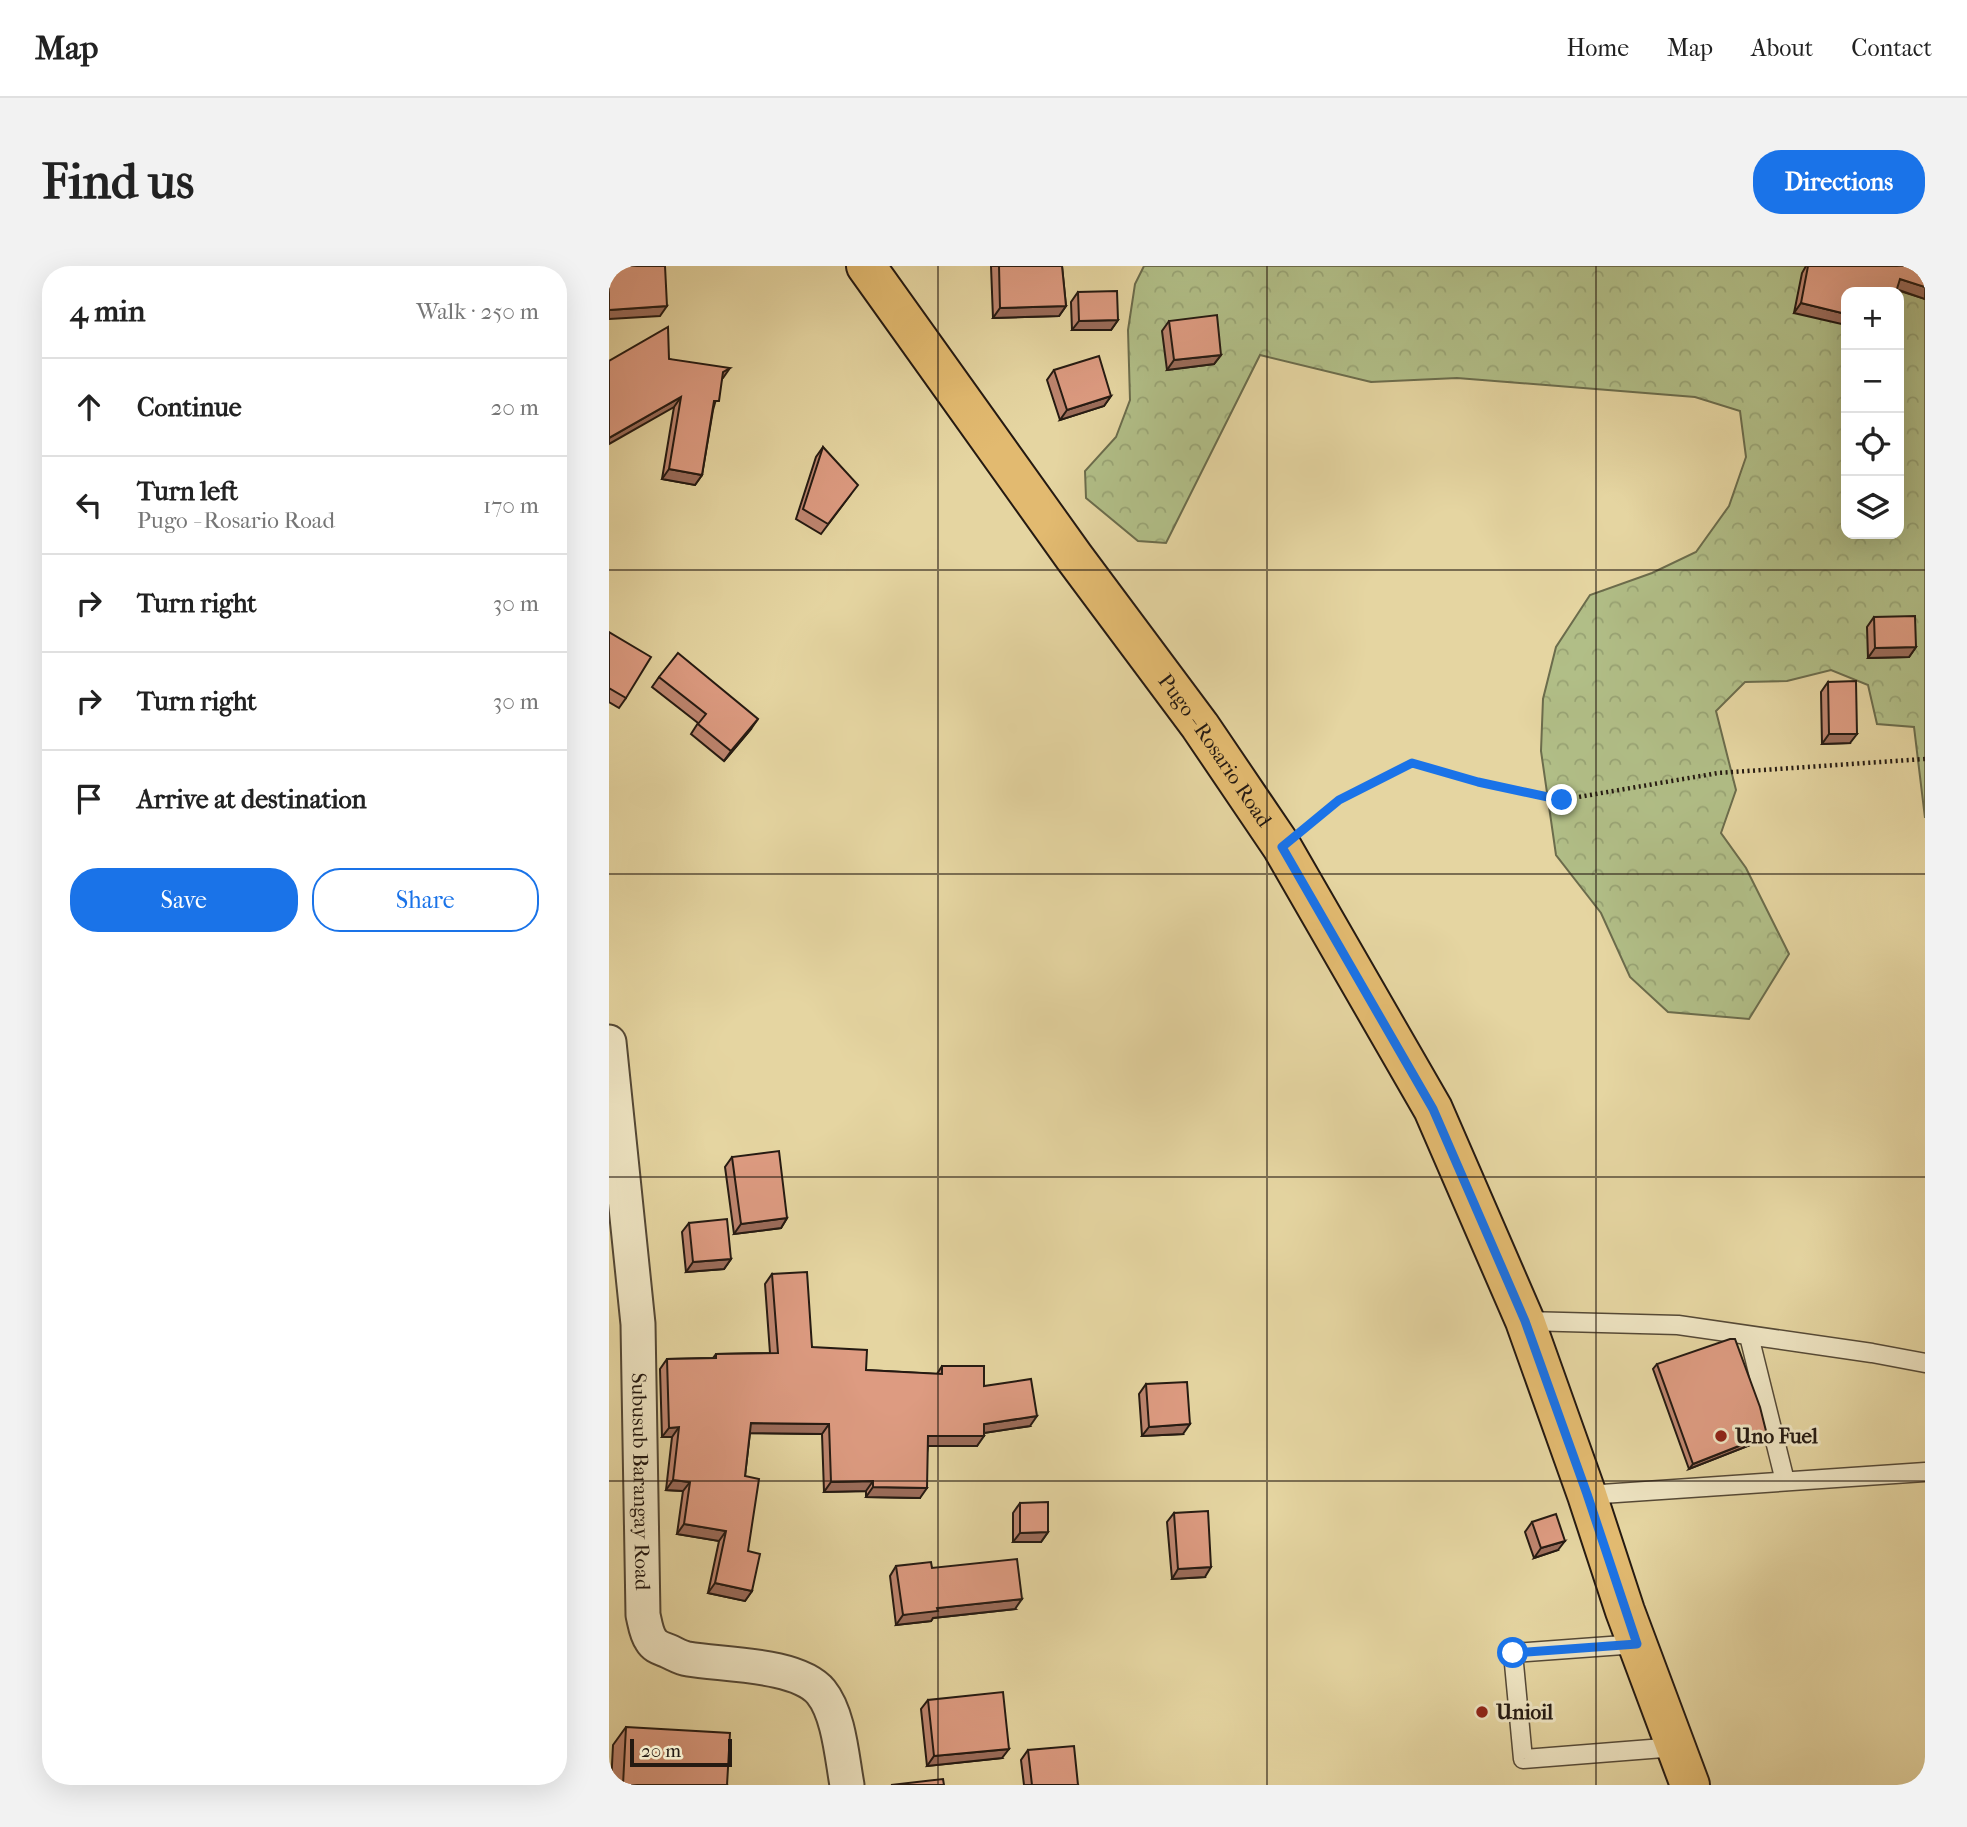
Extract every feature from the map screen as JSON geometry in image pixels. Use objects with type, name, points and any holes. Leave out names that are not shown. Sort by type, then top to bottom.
[{"type":"main road","name":"Pugo - Rosario Road","points":[[866,266],[1074,557],[1201,726],[1282,847],[1433,1109],[1525,1321],[1689,1785]]},
{"type":"street","name":"Subusub Barangay Road","points":[[609,1042],[638,1324],[643,1615],[649,1638],[656,1647],[685,1658],[796,1674],[807,1680],[821,1692],[828,1704],[837,1729],[846,1785]]},
{"type":"lane","points":[[1525,1321],[1678,1325],[1925,1363]]},
{"type":"lane","points":[[1749,1336],[1785,1482]]},
{"type":"lane","points":[[1587,1494],[1925,1472]]},
{"type":"lane","points":[[1637,1644],[1513,1653],[1523,1759],[1676,1747]]},
{"type":"path","points":[[1282,847],[1339,800],[1412,763],[1478,782],[1562,800],[1718,773],[1925,759]]},
{"type":"green space","points":[[1144,266],[1925,266],[1925,818],[1914,727],[1877,724],[1868,685],[1831,670],[1787,681],[1745,682],[1716,711],[1736,790],[1721,833],[1746,868],[1789,954],[1749,1019],[1668,1012],[1630,977],[1601,913],[1556,855],[1541,751],[1543,699],[1556,647],[1590,595],[1652,573],[1696,552],[1729,506],[1746,457],[1740,411],[1695,397],[1457,378],[1371,382],[1260,355],[1166,543],[1138,541],[1086,498],[1085,471],[1116,437],[1130,400],[1128,330],[1135,284]]},
{"type":"building","points":[[609,266],[665,266],[667,306],[609,310]]},
{"type":"building","points":[[999,266],[1062,266],[1066,306],[1000,308]]},
{"type":"building","points":[[1808,266],[1925,266],[1925,287],[1900,279],[1898,287],[1841,287],[1841,313],[1801,303]]},
{"type":"building","points":[[1117,291],[1118,320],[1079,321],[1078,292]]},
{"type":"building","points":[[1217,315],[1221,355],[1174,360],[1169,321]]},
{"type":"building","points":[[668,327],[669,359],[730,368],[723,372],[719,401],[714,401],[702,475],[669,469],[681,397],[609,438],[609,361]]},
{"type":"building","points":[[1099,356],[1111,396],[1067,410],[1054,370]]},
{"type":"building","points":[[823,447],[858,485],[828,524],[803,509]]},
{"type":"building","points":[[1915,616],[1916,647],[1875,648],[1874,617]]},
{"type":"building","points":[[609,632],[651,657],[626,698],[609,688]]},
{"type":"building","points":[[678,653],[758,719],[731,751],[698,724],[706,714],[659,677]]},
{"type":"building","points":[[1856,681],[1857,734],[1829,734],[1828,682]]},
{"type":"building","points":[[779,1151],[787,1218],[741,1224],[732,1157]]},
{"type":"building","points":[[727,1219],[731,1259],[693,1262],[689,1223]]},
{"type":"building","points":[[807,1272],[812,1347],[867,1350],[866,1370],[942,1374],[942,1366],[984,1366],[984,1386],[1031,1379],[1037,1416],[984,1424],[984,1436],[928,1436],[927,1488],[873,1487],[873,1481],[831,1482],[829,1424],[751,1423],[745,1476],[759,1479],[748,1551],[760,1554],[752,1591],[715,1583],[726,1531],[684,1524],[690,1482],[673,1480],[679,1427],[669,1428],[667,1359],[716,1358],[716,1354],[778,1353],[772,1274]]},
{"type":"building","points":[[1735,1339],[1760,1407],[1767,1435],[1693,1464],[1657,1364]]},
{"type":"building","points":[[1187,1382],[1190,1424],[1149,1427],[1146,1384]]},
{"type":"building","points":[[1048,1502],[1048,1532],[1020,1533],[1020,1503]]},
{"type":"building","points":[[1208,1511],[1211,1567],[1178,1569],[1174,1513]]},
{"type":"building","points":[[1556,1514],[1565,1541],[1541,1548],[1532,1522]]},
{"type":"building","points":[[1017,1559],[1022,1599],[937,1608],[938,1611],[903,1615],[896,1566],[931,1562],[932,1568]]},
{"type":"building","points":[[1003,1692],[1009,1749],[934,1756],[928,1700]]},
{"type":"building","points":[[626,1727],[730,1733],[727,1785],[623,1785]]},
{"type":"building","points":[[1074,1746],[1078,1785],[1032,1785],[1028,1750]]},
{"type":"building","points":[[943,1779],[944,1785],[891,1785]]},
{"type":"place","name":"Uno Fuel","points":[[1721,1436]]},
{"type":"place","name":"Unioil","points":[[1482,1712]]},
{"type":"route","points":[[1513,1653],[1637,1644],[1525,1321],[1433,1109],[1282,847],[1339,800],[1412,763],[1478,782],[1562,800]]}]
